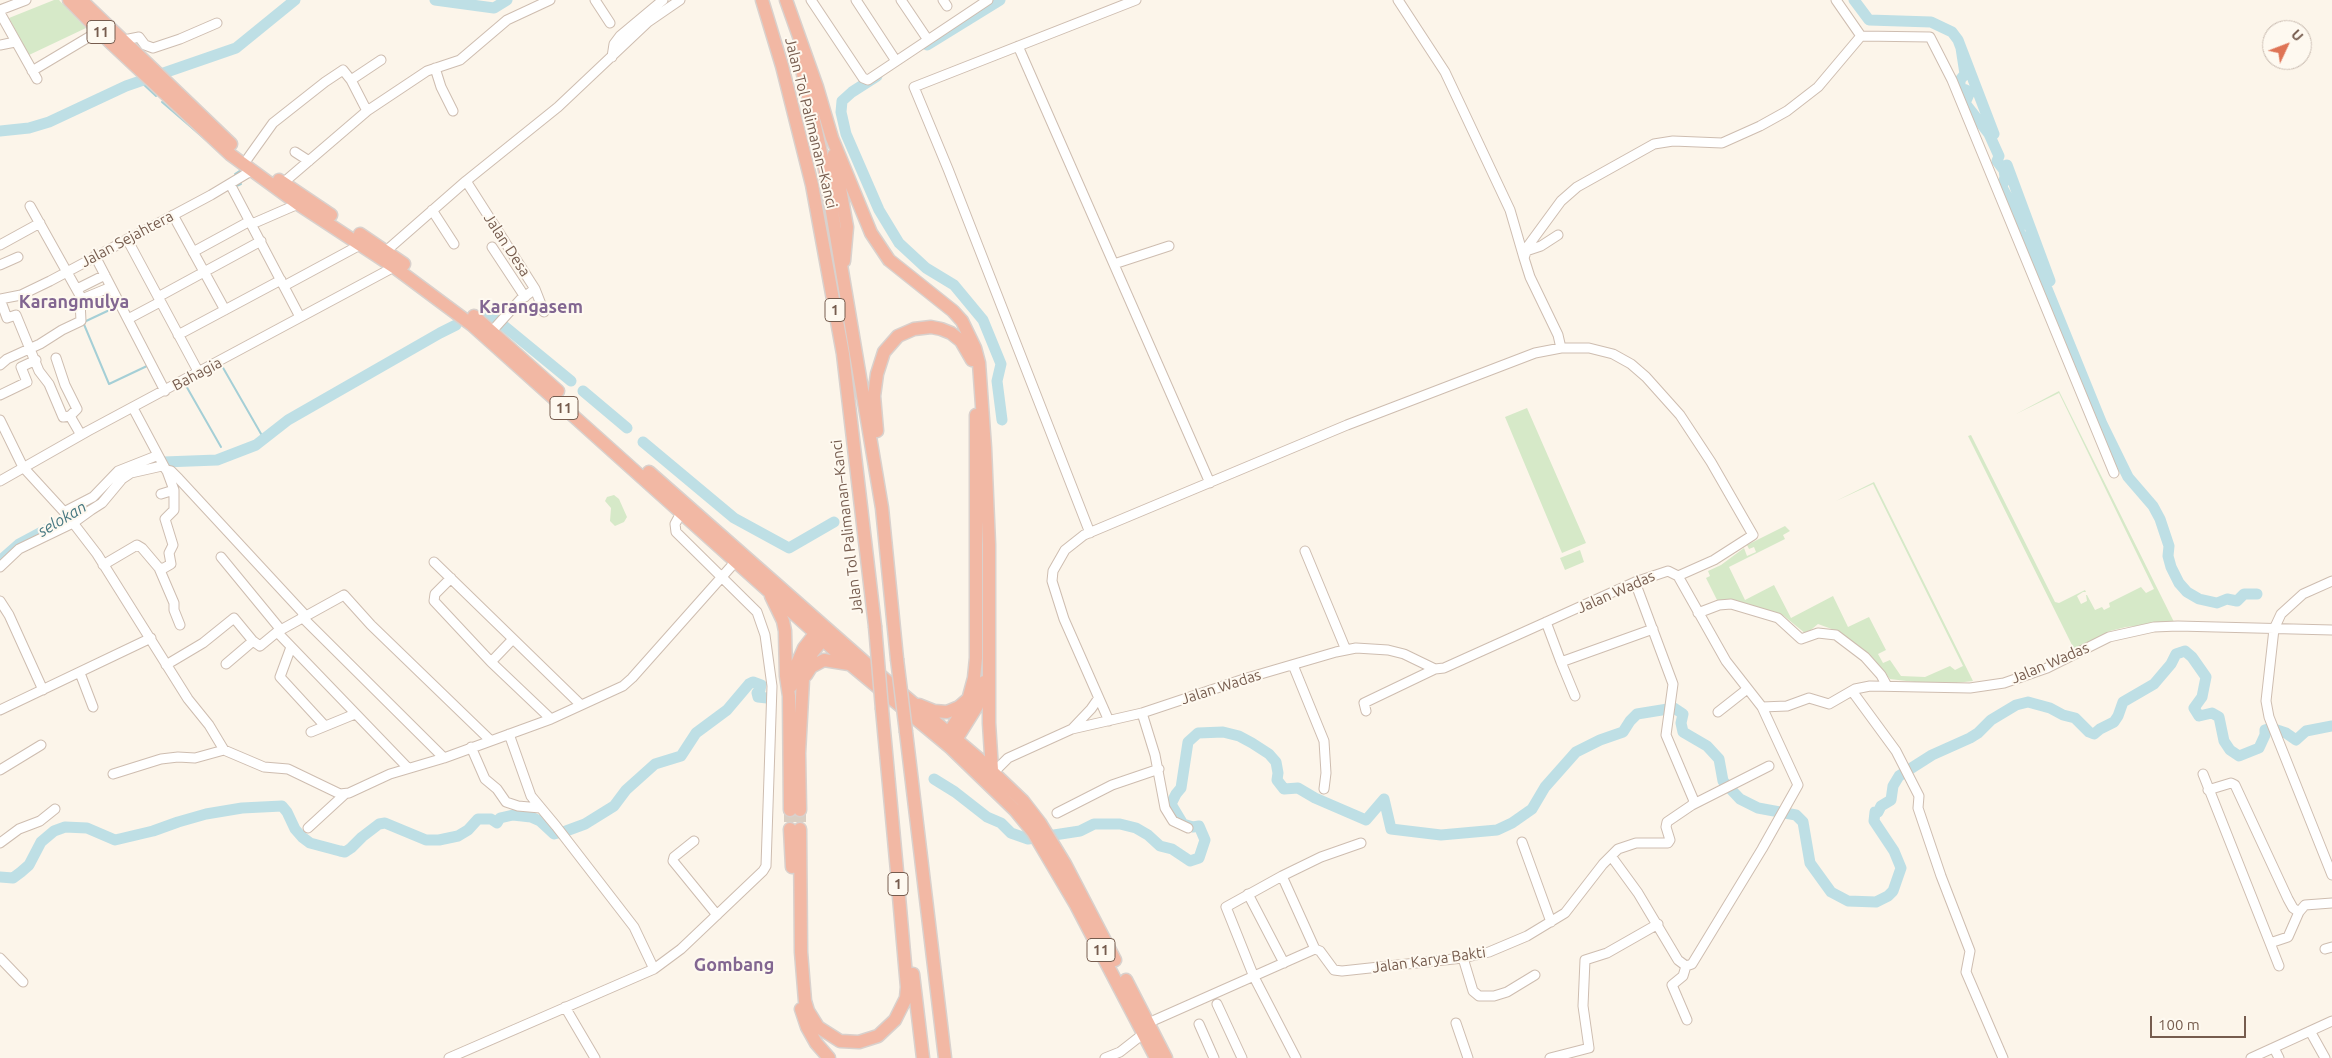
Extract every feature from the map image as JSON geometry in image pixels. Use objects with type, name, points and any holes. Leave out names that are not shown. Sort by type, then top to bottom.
[{"type":"highway","name":"11","points":[[69,0],[99,31],[139,63],[250,164],[298,204],[394,267],[515,357],[823,632],[851,665],[991,775],[1015,810],[1038,830],[1048,846],[1080,912],[1146,1029],[1166,1058]]},
{"type":"highway","name":"11","points":[[81,0],[124,40],[139,63]]},
{"type":"highway","name":"Jalan Tol Palimanan–Kanci","points":[[762,0],[784,75],[812,184],[841,345],[874,626],[897,874],[914,981],[923,1058]]},
{"type":"highway","name":"Jalan Tol Palimanan–Kanci","points":[[785,0],[825,170],[882,508],[897,659],[945,1058]]},
{"type":"highway","points":[[785,0],[817,87],[832,138],[862,213],[878,246],[901,271],[953,311],[965,327],[976,348],[979,363],[985,448],[991,775]]},
{"type":"highway","points":[[832,138],[847,227],[846,255],[842,276]]},
{"type":"highway","name":"11","points":[[250,164],[283,183],[498,325],[515,357]]},
{"type":"highway","points":[[882,508],[874,396],[876,374],[890,344],[905,332],[922,328],[941,329],[951,333],[967,348],[973,361],[976,378],[974,446],[976,658],[970,697],[950,741]]},
{"type":"highway","name":"11","points":[[538,377],[681,513],[768,589],[910,701],[950,741]]},
{"type":"highway","points":[[768,589],[778,608],[785,631],[786,676],[789,696],[795,810],[803,679],[812,652],[823,632]]},
{"type":"highway","points":[[789,696],[796,666],[804,648],[823,632]]},
{"type":"highway","points":[[803,679],[811,668],[824,660],[840,661],[851,665]]},
{"type":"highway","points":[[950,741],[977,706],[988,665]]},
{"type":"highway","points":[[910,701],[934,711],[947,712],[959,707],[970,697]]},
{"type":"highway","points":[[830,1058],[816,1043],[807,1027],[798,998],[795,829],[805,1001],[808,1011],[818,1027],[840,1040],[859,1042],[878,1036],[895,1020],[906,998],[907,986],[897,874]]},
{"type":"highway","name":"11","points":[[1146,1029],[1156,1058]]},
{"type":"street","points":[[26,0],[0,11],[15,42],[35,75],[99,31]]},
{"type":"street","points":[[283,183],[367,111],[427,72],[456,62],[501,24],[550,0]]},
{"type":"street","points":[[595,0],[610,23]]},
{"type":"street","points":[[612,57],[614,44],[620,36],[663,0]]},
{"type":"street","points":[[386,251],[466,181],[558,107],[648,22],[680,0]]},
{"type":"street","points":[[811,0],[863,78],[868,80],[988,0]]},
{"type":"street","points":[[856,0],[896,61]]},
{"type":"street","points":[[901,0],[928,40]]},
{"type":"street","points":[[1090,533],[948,169],[914,87],[1136,0]]},
{"type":"street","points":[[1398,0],[1445,72],[1510,210],[1525,255],[1530,277],[1558,335],[1561,348]]},
{"type":"street","points":[[1836,0],[1861,36]]},
{"type":"street","points":[[124,40],[138,37],[146,45],[153,48],[217,23]]},
{"type":"street","points":[[1525,255],[1561,202],[1577,187],[1654,144],[1673,142],[1722,143],[1760,126],[1787,111],[1818,87],[1861,36],[1930,36],[1952,80],[2114,473]]},
{"type":"street","points":[[0,45],[15,42]]},
{"type":"street","points":[[1018,46],[1210,482]]},
{"type":"street","points":[[352,80],[381,60]]},
{"type":"street","points":[[435,68],[441,87],[453,111]]},
{"type":"street","points":[[250,164],[273,123],[288,109],[342,70],[352,80],[367,111]]},
{"type":"street","points":[[295,152],[309,161]]},
{"type":"street","name":"Jalan Sejahtera","points":[[0,299],[21,295],[173,215],[230,184],[250,164]]},
{"type":"street","name":"Jalan Desa","points":[[466,181],[535,289],[544,312]]},
{"type":"street","points":[[230,184],[300,317]]},
{"type":"street","points":[[193,252],[251,222],[298,204]]},
{"type":"street","points":[[30,206],[82,299]]},
{"type":"street","points":[[432,210],[454,244]]},
{"type":"street","points":[[173,215],[225,310]]},
{"type":"street","points":[[0,245],[40,223]]},
{"type":"street","points":[[1525,255],[1558,235]]},
{"type":"street","points":[[127,239],[199,373]]},
{"type":"street","points":[[128,319],[205,272],[261,241]]},
{"type":"street","points":[[178,335],[225,310],[360,245]]},
{"type":"street","points":[[1114,264],[1169,246]]},
{"type":"street","points":[[492,247],[525,297]]},
{"type":"street","points":[[499,258],[510,251]]},
{"type":"street","points":[[95,256],[109,288],[128,319],[165,391]]},
{"type":"street","points":[[0,265],[18,257]]},
{"type":"street","name":"Bahagia","points":[[0,481],[81,435],[394,267]]},
{"type":"street","points":[[76,289],[103,276]]},
{"type":"street","points":[[0,365],[7,359],[81,321],[80,301],[109,288]]},
{"type":"street","points":[[498,325],[535,289]]},
{"type":"street","points":[[0,299],[4,320],[16,315],[39,370],[49,384],[63,417],[70,416],[78,409],[65,385],[56,358]]},
{"type":"street","points":[[1109,721],[1064,619],[1052,581],[1053,571],[1064,550],[1076,540],[1090,533],[1210,482],[1347,425],[1536,353],[1561,348],[1589,348],[1612,354],[1631,364],[1646,377],[1680,415],[1711,462],[1753,535],[1714,560],[1678,576]]},
{"type":"street","points":[[0,396],[27,382],[21,367],[36,360]]},
{"type":"street","points":[[133,408],[174,490],[174,510],[165,519],[173,545],[169,554],[172,562],[164,568],[159,568]]},
{"type":"street","points":[[70,416],[81,435]]},
{"type":"street","points":[[0,420],[24,467],[69,518],[103,565],[188,699],[209,725],[224,750],[264,767],[288,769],[334,792],[345,794]]},
{"type":"street","points":[[1,564],[18,549],[69,518],[102,503],[122,479],[131,474],[163,465]]},
{"type":"street","points":[[69,518],[118,471],[163,465]]},
{"type":"street","points":[[163,465],[303,616],[444,758]]},
{"type":"street","points":[[161,494],[174,490]]},
{"type":"street","points":[[449,1058],[654,969],[681,949],[766,866],[772,686],[770,660],[762,621],[757,612],[676,532],[675,524],[681,513]]},
{"type":"street","points":[[103,565],[137,545],[142,548],[159,568],[174,602],[174,610],[180,625]]},
{"type":"street","points":[[1305,552],[1346,650]]},
{"type":"street","points":[[221,558],[291,647],[408,768]]},
{"type":"street","points":[[308,828],[345,794],[390,774],[444,758],[552,719],[620,688],[632,678],[736,561]]},
{"type":"street","points":[[434,562],[580,705]]},
{"type":"street","name":"Jalan Wadas","points":[[991,775],[1008,758],[1072,729],[1142,713],[1247,678],[1346,650],[1377,649],[1397,652],[1435,669],[1444,668],[1635,582],[1668,570],[1678,576],[1726,662],[1746,690],[1762,707],[1787,706],[1809,698],[1828,704],[1852,691],[1866,687],[1970,688],[2004,683],[2047,668],[2109,637],[2154,627],[2332,630]]},
{"type":"street","points":[[451,578],[435,594],[434,601],[491,662],[552,719]]},
{"type":"street","points":[[2332,581],[2297,599],[2281,614],[2274,629],[2266,683],[2266,701],[2274,729],[2332,875]]},
{"type":"street","points":[[1635,582],[1673,684],[1666,735],[1694,799],[1692,805]]},
{"type":"street","points":[[166,665],[203,643],[234,618],[253,641],[260,646],[303,616],[344,595],[371,625],[490,740]]},
{"type":"street","points":[[0,601],[9,615],[43,690]]},
{"type":"street","points":[[1698,613],[1719,604],[1731,604],[1778,618],[1801,639],[1818,633],[1836,634],[1865,657],[1887,686]]},
{"type":"street","points":[[1546,622],[1575,696]]},
{"type":"street","points":[[1561,662],[1653,629]]},
{"type":"street","points":[[0,710],[151,638]]},
{"type":"street","points":[[491,662],[513,639]]},
{"type":"street","points":[[226,664],[253,641]]},
{"type":"street","points":[[291,647],[280,677],[325,726]]},
{"type":"street","points":[[1292,665],[1324,741],[1326,759],[1324,789]]},
{"type":"street","points":[[1366,711],[1364,703],[1435,669]]},
{"type":"street","points":[[80,672],[93,707]]},
{"type":"street","points":[[1718,712],[1746,690]]},
{"type":"street","points":[[1852,691],[1908,772],[1919,796],[1918,808],[1941,876],[1970,951],[1968,976],[2003,1058]]},
{"type":"street","points":[[1072,729],[1091,709],[1098,698]]},
{"type":"street","points":[[1686,966],[1692,964],[1783,812],[1798,783],[1762,707]]},
{"type":"street","points":[[1142,713],[1159,769],[1165,808],[1173,821],[1188,828]]},
{"type":"street","points":[[311,732],[355,714]]},
{"type":"street","points":[[509,734],[528,790],[540,808],[566,838],[634,927],[654,969]]},
{"type":"street","points":[[0,770],[41,745]]},
{"type":"street","points":[[471,747],[485,779],[497,789],[506,802],[512,805],[540,808]]},
{"type":"street","points":[[113,774],[161,759],[194,758],[224,750]]},
{"type":"street","points":[[991,755],[1008,758]]},
{"type":"street","points":[[1692,805],[1769,766]]},
{"type":"street","points":[[1057,813],[1112,785],[1159,769]]},
{"type":"street","points":[[2202,774],[2279,966]]},
{"type":"street","points":[[2208,790],[2231,783],[2235,785],[2288,899],[2293,908],[2299,912]]},
{"type":"street","name":"Jalan Karya Bakti","points":[[1282,876],[1315,949],[1320,952],[1336,971],[1463,958],[1495,950],[1565,914],[1618,849],[1628,845],[1666,843],[1670,840],[1666,827],[1667,822],[1692,805]]},
{"type":"street","points":[[0,843],[19,829],[40,820],[56,809]]},
{"type":"street","points":[[694,841],[674,858],[674,861],[717,915]]},
{"type":"street","points":[[1522,842],[1551,922]]},
{"type":"street","points":[[1296,1058],[1254,977],[1226,909],[1229,904],[1282,876],[1321,857],[1361,843]]},
{"type":"street","points":[[1611,856],[1658,924],[1678,960],[1686,966]]},
{"type":"street","points":[[1248,894],[1284,963]]},
{"type":"street","points":[[2270,943],[2288,937],[2299,912],[2309,904],[2332,903]]},
{"type":"street","points":[[1550,1058],[1589,1048],[1584,1011],[1585,960],[1607,953],[1658,924]]},
{"type":"street","points":[[1105,1058],[1120,1052],[1146,1029],[1315,949]]},
{"type":"street","points":[[0,958],[23,982]]},
{"type":"street","points":[[1463,958],[1473,991],[1479,996],[1494,996],[1507,992],[1534,975]]},
{"type":"street","points":[[1686,966],[1683,976],[1672,985],[1687,1020]]},
{"type":"street","points":[[1217,1004],[1242,1058]]},
{"type":"street","points":[[565,1007],[595,1058]]},
{"type":"street","points":[[2251,1058],[2332,1021]]},
{"type":"street","points":[[1456,1023],[1468,1058]]},
{"type":"street","points":[[1198,1024],[1214,1058]]},
{"type":"street","points":[[2310,1031],[2325,1058]]},
{"type":"street","points":[[2274,1048],[2279,1058]]},
{"type":"green space","points":[[54,0],[59,0],[86,28],[29,55],[9,18]]},
{"type":"green space","points":[[2059,391],[2174,622],[2126,627],[2110,631],[2074,649],[1968,436],[1971,435],[2055,602],[2059,603],[2085,590],[2086,592],[2077,596],[2081,604],[2087,601],[2087,595],[2095,610],[2102,607],[2104,610],[2110,607],[2109,603],[2141,587],[2146,593],[2154,589],[2059,393],[2016,414]]},
{"type":"green space","points":[[1527,408],[1586,543],[1562,553],[1505,417]]},
{"type":"green space","points":[[1874,482],[1973,681],[1939,685],[1890,679],[1873,658],[1840,632],[1818,624],[1806,634],[1784,616],[1772,611],[1722,600],[1718,602],[1706,578],[1710,576],[1708,571],[1721,565],[1744,548],[1747,556],[1756,552],[1754,547],[1749,549],[1747,545],[1785,526],[1790,531],[1783,535],[1785,539],[1729,567],[1745,600],[1774,585],[1791,618],[1833,596],[1848,627],[1869,617],[1886,650],[1878,654],[1883,663],[1890,660],[1901,676],[1925,677],[1950,666],[1955,670],[1963,666],[1873,484],[1836,501]]},
{"type":"green space","points":[[614,495],[619,499],[627,517],[624,522],[615,526],[610,521],[611,508],[605,501],[607,497]]},
{"type":"green space","points":[[1580,550],[1584,562],[1565,570],[1560,558]]},
{"type":"waterway","points":[[0,131],[29,128],[49,122],[126,86],[236,48],[295,0]]},
{"type":"waterway","points":[[435,0],[494,8],[507,0]]},
{"type":"waterway","points":[[927,45],[1000,0]]},
{"type":"waterway","points":[[1854,0],[1869,20],[1931,22],[1952,32],[1958,40],[1994,134]]},
{"type":"waterway","points":[[1961,48],[1965,74],[1960,80],[1960,88],[1966,90],[1969,94],[1965,103],[1989,134],[1999,156],[1997,161],[2004,170],[2005,177],[2002,187],[2022,224],[2018,230],[2029,247],[2035,269],[2041,274],[2102,424],[2128,477],[2153,506],[2160,519],[2169,546],[2168,556],[2171,567],[2179,583],[2187,592],[2199,599],[2217,603],[2227,599],[2237,601],[2244,594],[2257,594]]},
{"type":"waterway","points":[[877,76],[852,92],[842,101],[841,112],[846,134],[879,210],[899,243],[926,268],[954,285],[983,320],[1001,364],[997,381],[1002,420]]},
{"type":"waterway","points":[[140,81],[156,96]]},
{"type":"waterway","points":[[162,102],[213,146]]},
{"type":"waterway","points":[[2007,165],[2050,281]]},
{"type":"waterway","points":[[235,174],[241,170]]},
{"type":"waterway","points":[[234,187],[241,184]]},
{"type":"waterway","points":[[84,322],[118,306]]},
{"type":"waterway","points":[[483,314],[487,312],[571,381]]},
{"type":"waterway","points":[[83,322],[109,384],[147,366]]},
{"type":"waterway","points":[[131,468],[164,462],[217,460],[256,445],[288,420],[456,325]]},
{"type":"waterway","points":[[185,384],[222,366],[264,439]]},
{"type":"waterway","points":[[185,384],[221,447]]},
{"type":"waterway","points":[[583,391],[627,428]]},
{"type":"waterway","points":[[643,442],[734,518],[789,548],[834,522]]},
{"type":"waterway","name":"selokan","points":[[0,561],[19,544],[77,513],[101,493]]},
{"type":"waterway","points":[[934,779],[955,792],[987,817],[1001,823],[1011,833],[1028,839],[1080,831],[1094,824],[1120,824],[1136,828],[1148,835],[1160,846],[1172,849],[1190,861],[1199,858],[1205,840],[1199,826],[1193,827],[1183,824],[1171,804],[1181,788],[1188,742],[1198,733],[1223,732],[1239,736],[1269,754],[1276,762],[1277,780],[1284,789],[1298,788],[1315,798],[1366,820],[1384,799],[1391,829],[1441,835],[1497,830],[1512,823],[1532,809],[1545,787],[1576,752],[1600,740],[1623,732],[1637,714],[1674,708],[1683,714],[1681,723],[1683,732],[1707,746],[1719,759],[1723,781],[1740,799],[1758,808],[1796,815],[1803,822],[1810,863],[1831,892],[1848,901],[1876,902],[1893,891],[1901,868],[1894,851],[1874,821],[1875,812],[1878,812],[1881,806],[1891,800],[1893,786],[1899,776],[1932,755],[1970,738],[1991,720],[2016,705],[2028,702],[2050,708],[2063,715],[2075,718],[2089,732],[2094,734],[2114,722],[2123,702],[2154,684],[2171,664],[2176,654],[2185,651],[2192,657],[2206,677],[2202,697],[2194,708],[2199,716],[2212,713],[2219,717],[2224,741],[2230,750],[2239,756],[2259,748],[2265,735],[2265,730],[2271,728],[2286,733],[2296,740],[2306,731],[2332,726]]},
{"type":"waterway","points":[[0,877],[13,878],[21,872],[29,865],[41,842],[54,831],[65,827],[87,828],[115,840],[153,831],[206,814],[242,808],[282,806],[295,829],[310,843],[345,852],[379,824],[385,823],[426,840],[439,840],[458,836],[468,830],[478,819],[491,819],[497,823],[500,818],[513,815],[531,817],[540,821],[554,834],[585,824],[614,806],[626,790],[655,764],[681,756],[696,733],[727,710],[749,684],[753,682],[761,685],[757,693],[758,697],[767,698]]},
{"type":"tunnel","points":[[790,810],[790,829]]},
{"type":"tunnel","points":[[800,810],[800,829]]},
{"type":"district","name":"Karangmulya","points":[[74,302]]},
{"type":"district","name":"Karangasem","points":[[531,307]]},
{"type":"district","name":"Gombang","points":[[734,965]]}]
